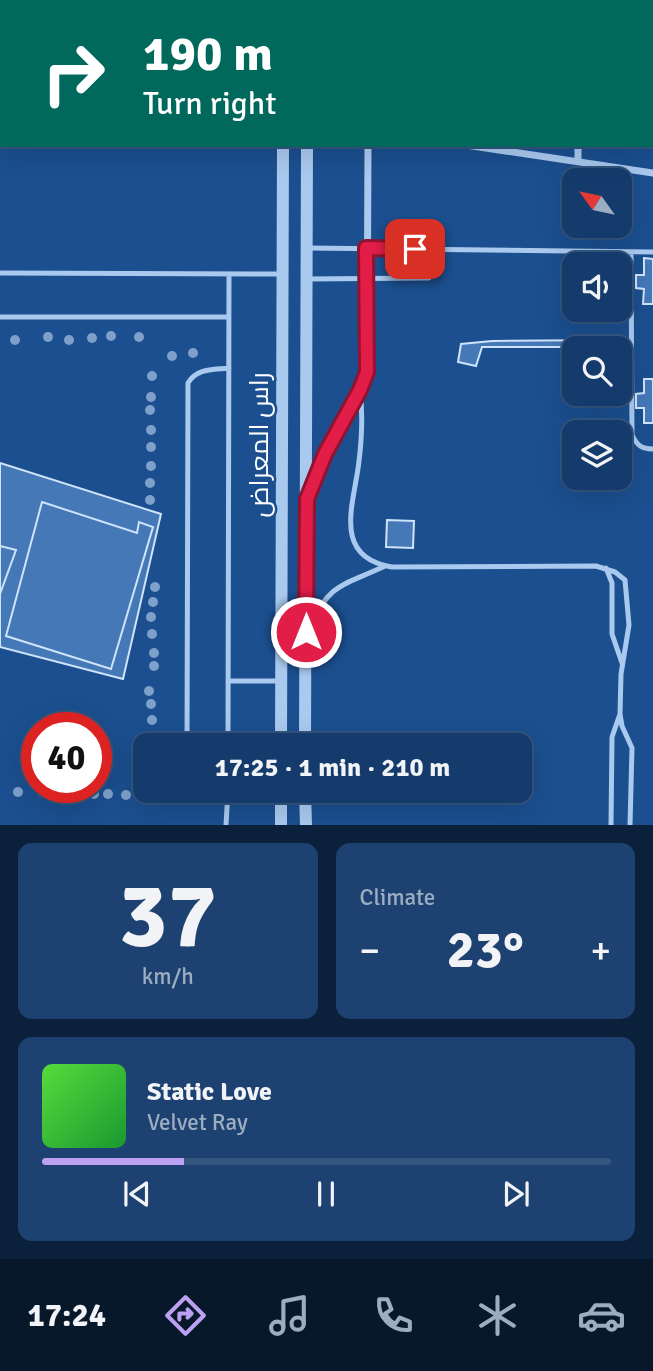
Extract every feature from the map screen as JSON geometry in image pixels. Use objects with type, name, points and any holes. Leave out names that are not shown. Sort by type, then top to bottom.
[{"type":"street","name":"راس المعراض","points":[[281,733],[283,147]]},
{"type":"street","name":"راس المعراض","points":[[305,733],[307,147]]},
{"type":"street","name":"راس المعراض","points":[[307,499],[325,454],[367,372],[368,147]]},
{"type":"street","points":[[480,147],[653,173]]},
{"type":"street","points":[[578,147],[578,161]]},
{"type":"street","points":[[281,803],[281,825]]},
{"type":"street","points":[[305,803],[306,825]]},
{"type":"lane","points":[[307,248],[631,252]]},
{"type":"lane","points":[[632,252],[653,252]]},
{"type":"lane","points":[[0,273],[281,274]]},
{"type":"lane","points":[[228,733],[229,275]]},
{"type":"lane","points":[[307,279],[429,278]]},
{"type":"lane","points":[[0,317],[229,317]]},
{"type":"lane","points":[[631,322],[632,435],[642,448],[653,449]]},
{"type":"lane","points":[[187,733],[188,383],[199,371],[229,368]]},
{"type":"lane","points":[[360,390],[362,408],[359,462],[350,529],[360,550],[371,560],[385,566]]},
{"type":"lane","points":[[306,632],[330,592],[385,566],[582,566],[606,568],[621,575],[627,587],[629,625],[622,663],[620,714],[622,726],[632,748],[629,825]]},
{"type":"lane","points":[[606,568],[612,583],[612,634],[622,663]]},
{"type":"lane","points":[[228,681],[282,681]]},
{"type":"lane","points":[[611,825],[612,737],[620,714]]},
{"type":"lane","points":[[226,825],[227,803]]},
{"type":"building","points":[[644,258],[653,259],[653,304],[643,304],[644,289],[636,288],[636,275],[644,275]]},
{"type":"building","points":[[562,340],[562,347],[482,347],[476,366],[458,362],[461,344]]},
{"type":"building","points":[[644,379],[653,379],[653,423],[644,423],[644,408],[636,408],[636,394],[644,393]]},
{"type":"building","points":[[0,463],[161,514],[123,679],[0,647]]},
{"type":"building","points":[[42,502],[137,533],[139,522],[153,527],[111,669],[6,636]]},
{"type":"building","points":[[387,520],[414,521],[413,548],[386,547]]},
{"type":"building","points":[[0,546],[16,550],[0,594]]},
{"type":"route","points":[[306,632],[307,499],[315,475],[367,372],[366,248],[415,249]]}]
